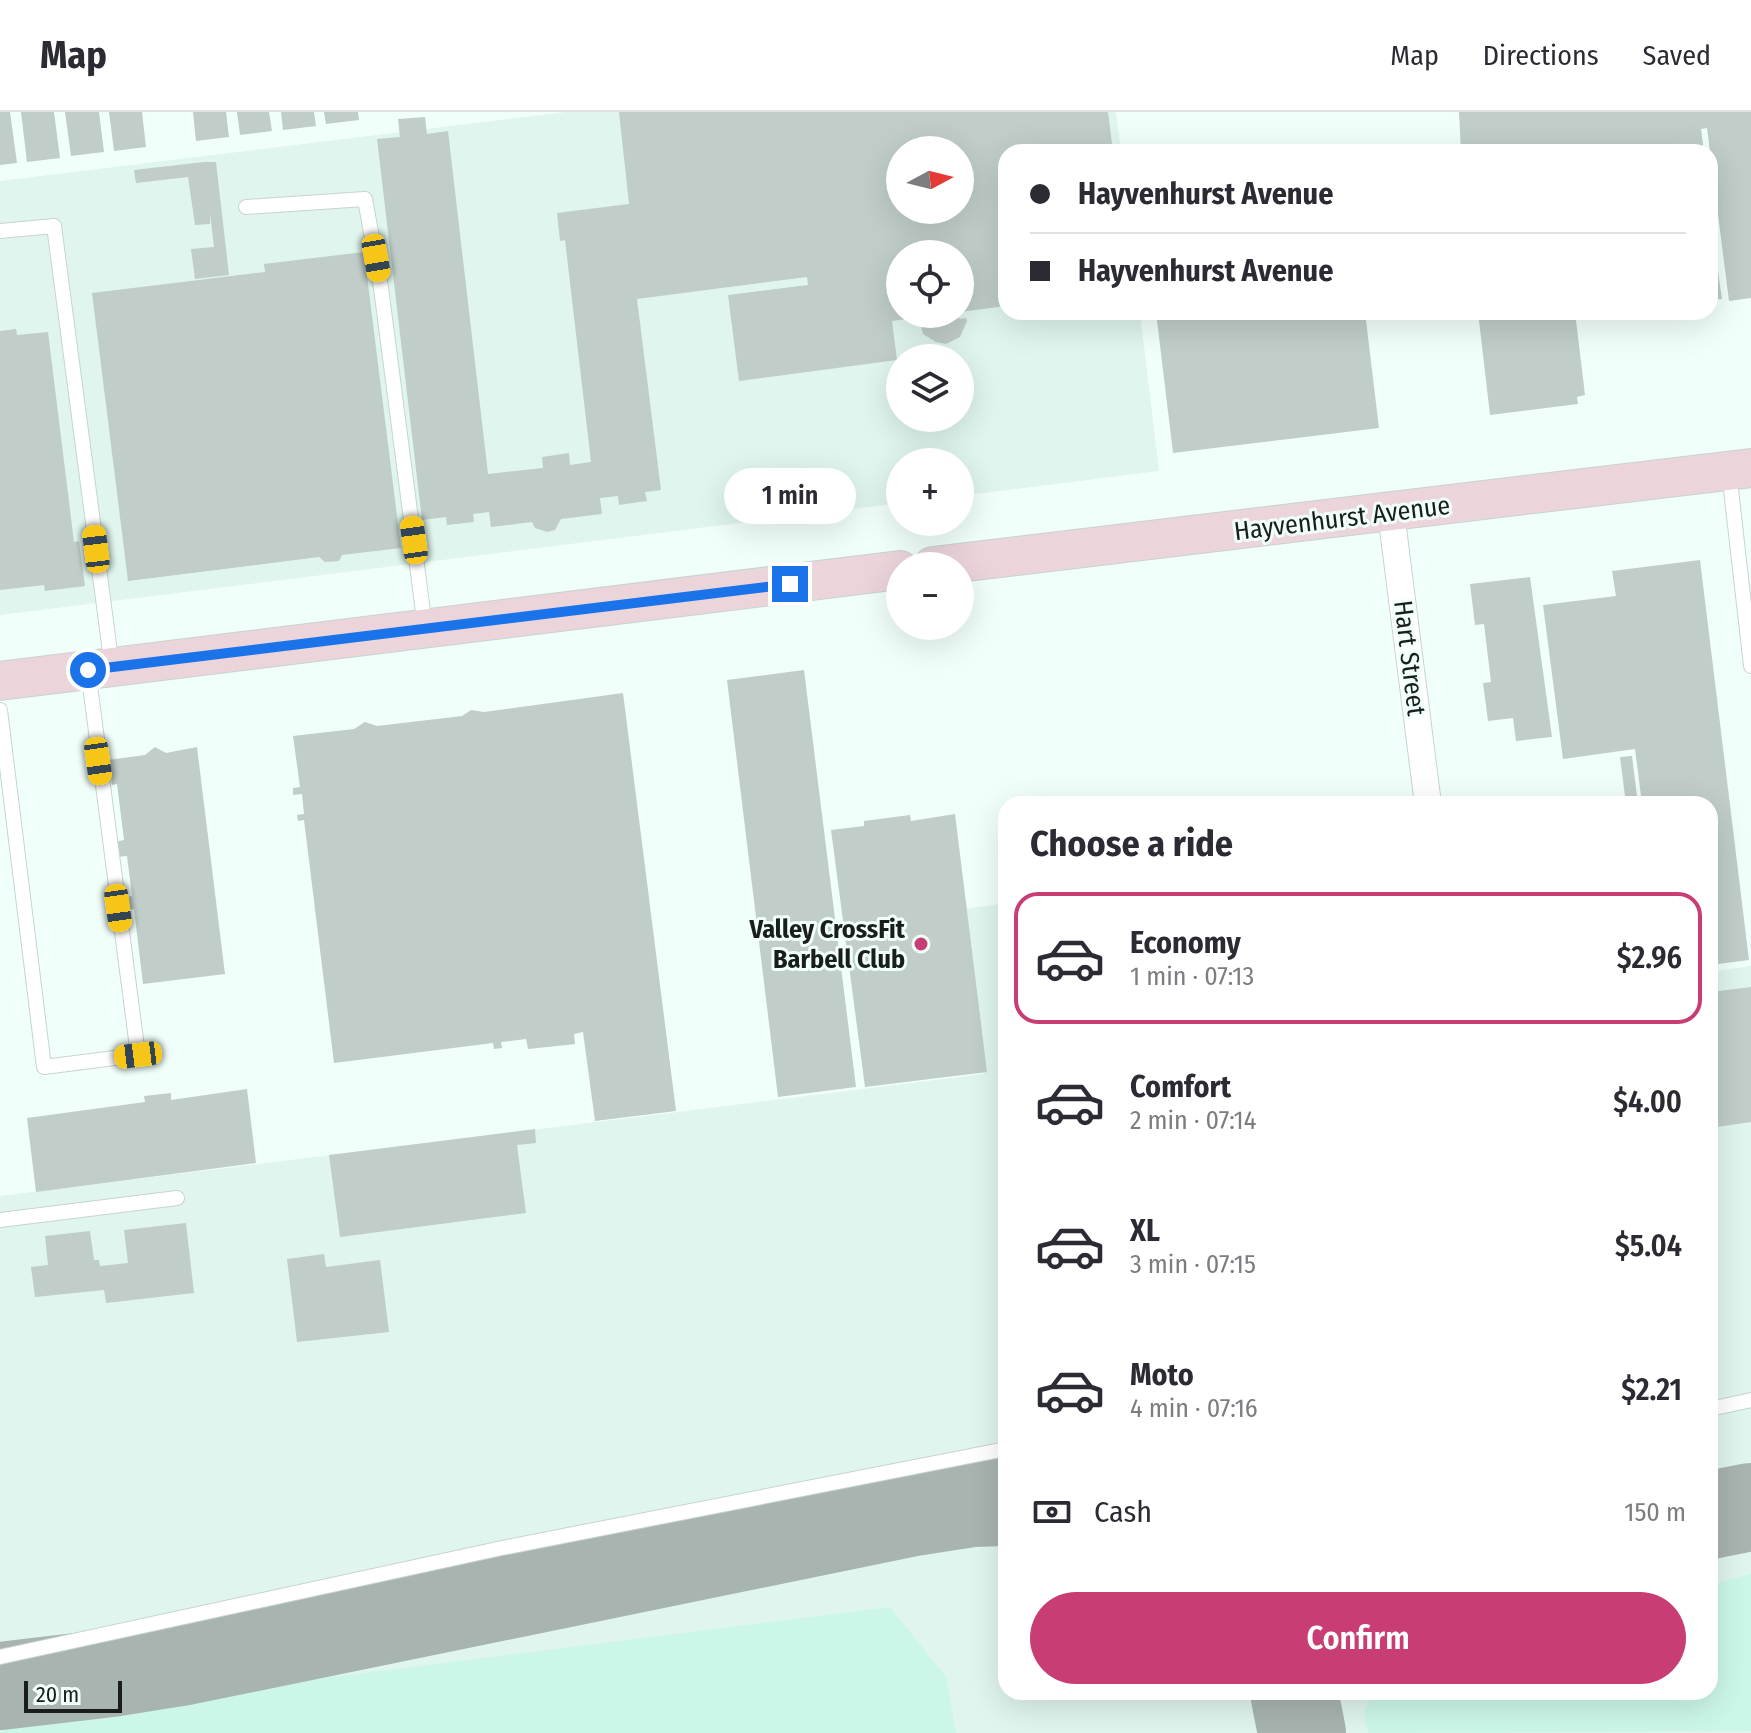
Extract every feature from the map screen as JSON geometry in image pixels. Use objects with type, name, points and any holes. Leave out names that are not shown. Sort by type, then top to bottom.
[{"type":"main road","name":"Hayvenhurst Avenue","points":[[974,561],[1740,470]]},
{"type":"main road","points":[[0,681],[886,572]]},
{"type":"street","name":"Hart Street","points":[[1391,513],[1427,796]]},
{"type":"lane","points":[[246,207],[365,199],[381,288],[425,629]]},
{"type":"lane","points":[[0,231],[54,226],[138,1055],[44,1067],[0,710]]},
{"type":"lane","points":[[1740,470],[1751,666]]},
{"type":"lane","points":[[0,1220],[177,1198]]},
{"type":"lane","points":[[1718,1407],[1751,1400]]},
{"type":"lane","points":[[0,1657],[502,1548],[998,1451]]},
{"type":"shaded area","points":[[566,112],[1116,112],[1120,144],[998,144],[998,320],[1141,320],[1159,471],[974,494],[974,448],[886,448],[886,505],[0,615],[0,181]]},
{"type":"shaded area","points":[[998,904],[998,1700],[1718,1700],[1718,971],[1751,966],[1751,1733],[0,1733],[0,1196],[983,1074],[964,909]]},
{"type":"green space","points":[[1751,1574],[1751,1731],[1368,1733],[1364,1714],[1369,1700],[1718,1700],[1718,1583]]},
{"type":"green space","points":[[890,1607],[946,1677],[956,1733],[0,1733],[0,1719]]},
{"type":"building","points":[[0,112],[10,112],[17,163],[0,165]]},
{"type":"building","points":[[21,112],[54,112],[60,158],[27,162]]},
{"type":"building","points":[[65,112],[99,112],[104,152],[71,156]]},
{"type":"building","points":[[109,112],[142,112],[146,147],[114,151]]},
{"type":"building","points":[[193,112],[226,112],[229,137],[196,141]]},
{"type":"building","points":[[237,112],[269,112],[272,131],[240,135]]},
{"type":"building","points":[[281,112],[314,112],[316,126],[283,130]]},
{"type":"building","points":[[324,112],[358,112],[359,120],[326,124]]},
{"type":"building","points":[[619,112],[1108,112],[1112,144],[998,144],[998,307],[974,310],[974,240],[886,240],[886,328],[893,328],[895,344],[886,344],[886,361],[739,381],[728,295],[808,285],[807,277],[637,299],[661,490],[645,492],[647,501],[619,505],[618,496],[600,498],[602,514],[561,519],[555,530],[547,532],[535,528],[532,522],[491,527],[489,512],[473,514],[474,522],[447,525],[446,517],[422,520],[377,139],[400,137],[398,119],[425,117],[427,134],[448,131],[488,474],[543,468],[542,457],[569,453],[570,465],[591,462],[565,240],[560,241],[557,213],[629,204]]},
{"type":"building","points":[[1459,112],[1751,112],[1751,298],[1729,301],[1718,214],[1718,144],[1709,144],[1707,128],[1701,129],[1703,144],[1461,144]]},
{"type":"building","points":[[216,162],[229,275],[195,279],[191,249],[214,247],[210,213],[210,224],[195,225],[188,177],[136,183],[134,170]]},
{"type":"building","points":[[364,252],[401,548],[342,555],[339,561],[325,562],[319,557],[128,581],[92,293],[265,272],[264,264]]},
{"type":"building","points":[[1718,271],[1722,299],[1718,299]]},
{"type":"building","points":[[1157,320],[1366,320],[1379,428],[1173,453]]},
{"type":"building","points":[[1479,320],[1576,320],[1585,395],[1577,397],[1578,404],[1490,415]]},
{"type":"building","points":[[921,328],[964,328],[960,337],[946,344],[923,334]]},
{"type":"building","points":[[16,329],[17,335],[48,332],[74,542],[79,541],[85,586],[45,591],[44,585],[0,590],[0,331]]},
{"type":"building","points":[[1700,560],[1749,960],[1718,964],[1718,796],[1641,796],[1635,749],[1563,759],[1543,605],[1616,596],[1612,571]]},
{"type":"building","points":[[1530,577],[1552,737],[1516,741],[1513,718],[1488,721],[1483,683],[1491,682],[1484,624],[1475,625],[1470,584]]},
{"type":"building","points":[[804,670],[856,1087],[778,1097],[727,680]]},
{"type":"building","points":[[623,693],[676,1111],[595,1121],[583,1032],[574,1034],[575,1044],[528,1049],[526,1039],[501,1042],[502,1048],[494,1049],[493,1043],[334,1063],[304,820],[298,821],[297,815],[304,814],[302,794],[293,795],[293,788],[300,787],[293,736],[354,729],[365,722],[377,726],[462,716],[471,710],[484,712]]},
{"type":"building","points":[[155,747],[166,753],[197,747],[225,974],[143,984],[134,909],[127,910],[125,897],[132,896],[127,856],[117,857],[115,842],[124,840],[117,784],[112,785],[108,760],[145,755]]},
{"type":"building","points":[[1632,756],[1637,796],[1625,796],[1620,757]]},
{"type":"building","points":[[955,814],[987,1072],[865,1087],[831,830],[864,826],[864,821],[910,815],[911,821]]},
{"type":"building","points":[[1751,987],[1751,1122],[1718,1127],[1718,991]]},
{"type":"building","points":[[247,1089],[256,1163],[36,1192],[27,1118],[145,1102],[144,1096],[171,1093],[171,1100]]},
{"type":"building","points":[[535,1129],[536,1143],[517,1145],[526,1213],[340,1237],[329,1155]]},
{"type":"building","points":[[186,1223],[194,1293],[106,1303],[104,1290],[35,1297],[31,1267],[48,1265],[45,1236],[90,1231],[94,1260],[99,1260],[100,1266],[128,1263],[124,1230]]},
{"type":"building","points":[[324,1254],[326,1267],[380,1260],[389,1332],[297,1342],[287,1259]]},
{"type":"taxiway","points":[[0,1686],[186,1661],[914,1512],[998,1502]]},
{"type":"taxiway","points":[[1718,1513],[1751,1507]]},
{"type":"taxiway","points":[[1296,1700],[1302,1733]]},
{"type":"place","name":"Valley CrossFit Barbell Club","points":[[921,944]]},
{"type":"route","points":[[88,670],[790,584]]}]
